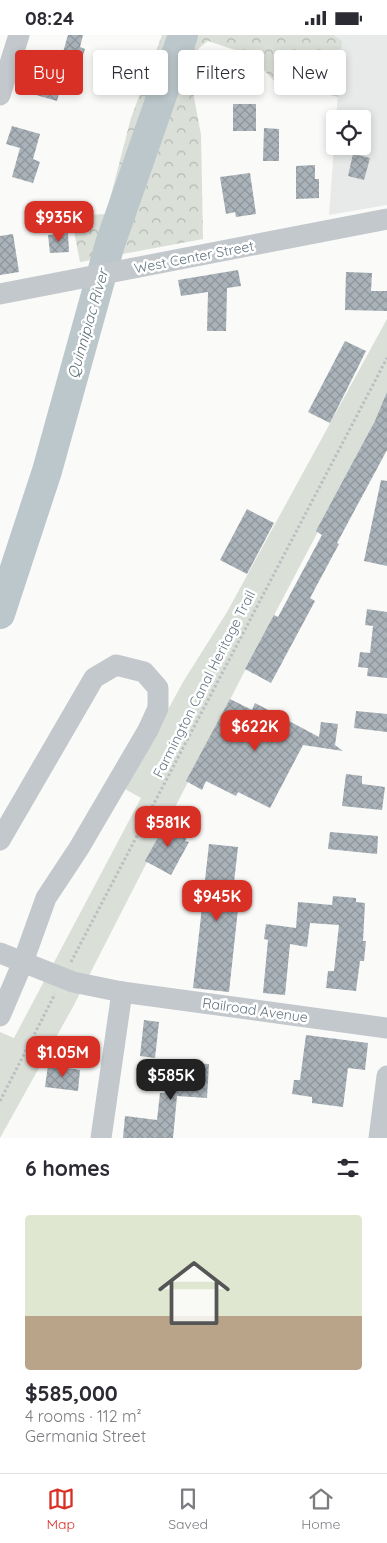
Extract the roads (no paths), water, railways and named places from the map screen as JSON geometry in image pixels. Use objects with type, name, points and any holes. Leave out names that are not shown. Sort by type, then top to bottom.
[{"type":"street","points":[[0,95],[19,35]]},
{"type":"street","name":"West Center Street","points":[[0,294],[387,219]]},
{"type":"street","points":[[0,840],[94,679],[116,665],[144,672],[158,688],[158,709],[148,730],[79,848],[46,899],[23,962],[0,1016]]},
{"type":"street","name":"Railroad Avenue","points":[[0,953],[73,982],[122,992],[387,1028]]},
{"type":"street","points":[[101,1138],[122,992]]},
{"type":"street","points":[[382,1135],[387,1076]]},
{"type":"waterway","name":"Quinnipiac River","points":[[0,614],[47,471],[110,244],[183,35]]}]
